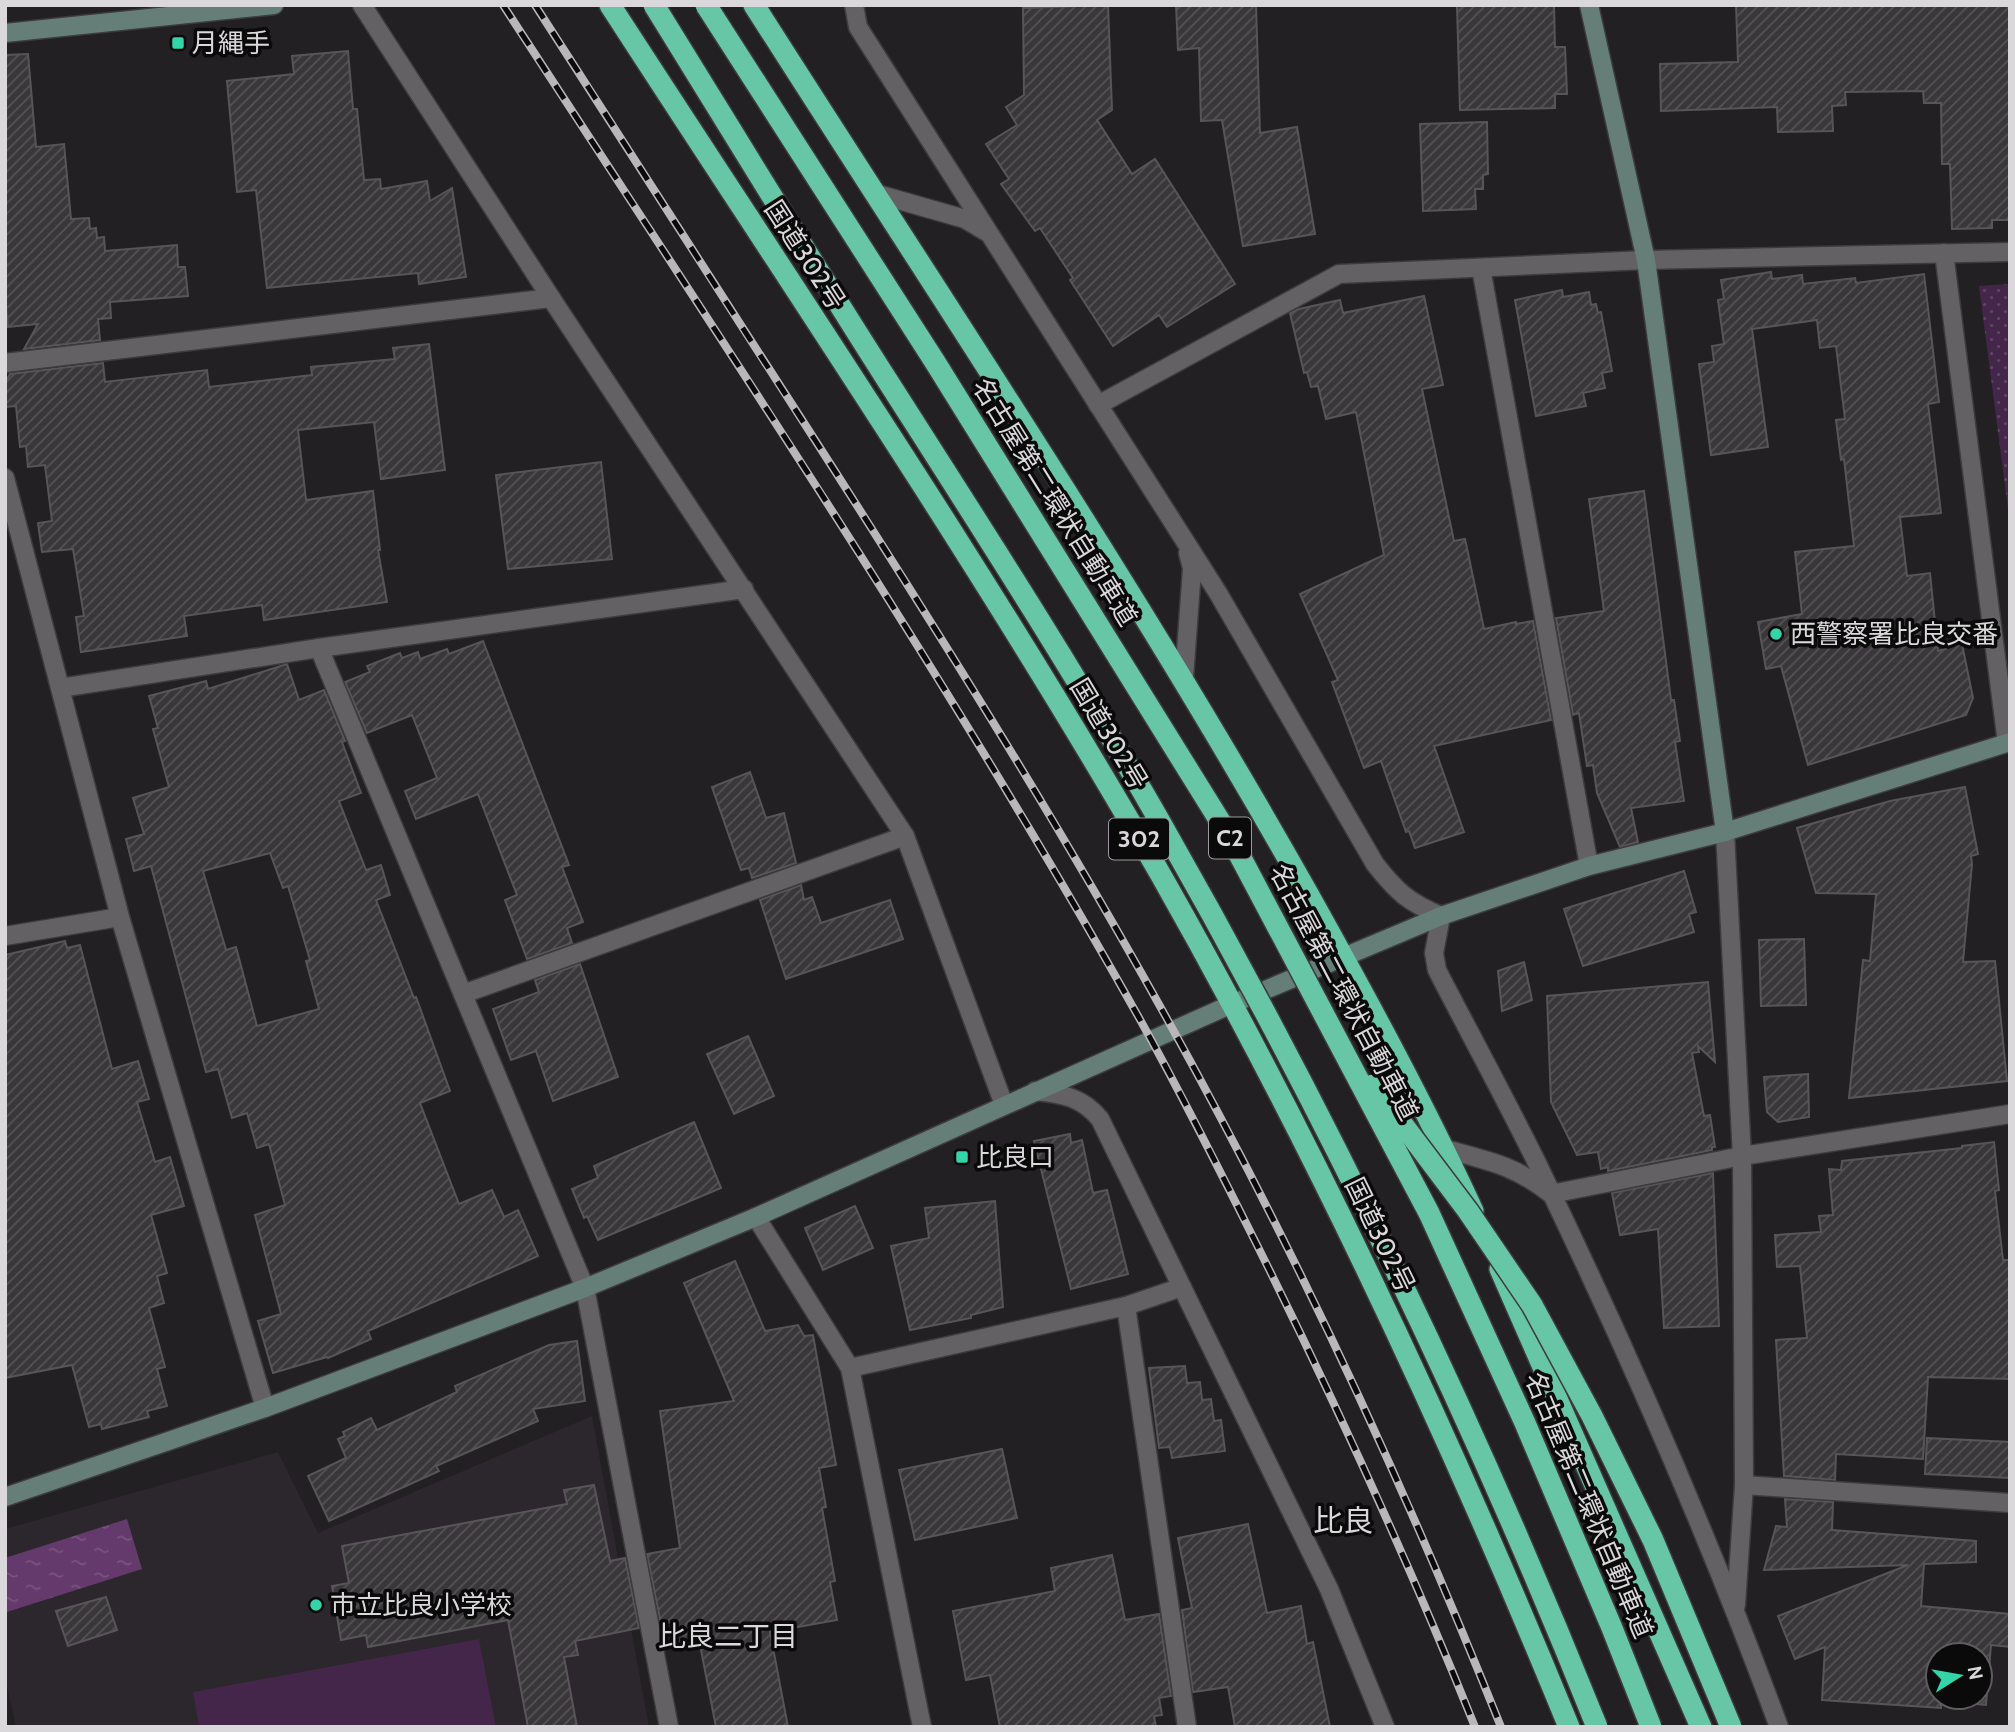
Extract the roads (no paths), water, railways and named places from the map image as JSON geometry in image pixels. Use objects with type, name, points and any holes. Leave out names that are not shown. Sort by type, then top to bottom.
[{"type":"highway","name":"国道302号","points":[[610,5],[970,559],[1148,854],[1231,1004],[1339,1213],[1430,1404],[1512,1589],[1569,1727]]},
{"type":"highway","name":"C2","points":[[654,5],[1031,607],[1158,817],[1236,958],[1280,1040],[1465,1418],[1553,1617],[1597,1727]]},
{"type":"highway","name":"名古屋第二環状自動車道","points":[[706,5],[935,362],[1231,839],[1429,1213],[1525,1423],[1651,1727]]},
{"type":"highway","points":[[754,5],[1184,678],[1343,956],[1445,1149],[1541,1357],[1700,1727]]},
{"type":"highway","points":[[1334,1032],[1468,1211],[1532,1305],[1592,1416],[1647,1528],[1731,1727]]},
{"type":"street","points":[[5,33],[274,5]]},
{"type":"street","points":[[362,5],[905,836],[1004,1105]]},
{"type":"street","points":[[854,5],[858,27],[1218,593],[1375,864],[1393,887],[1414,905],[1441,916]]},
{"type":"street","points":[[1589,5],[1646,260],[1725,832],[1742,1156],[1744,1485],[1735,1608]]},
{"type":"street","points":[[874,193],[965,219],[990,234]]},
{"type":"street","points":[[1098,405],[1339,274],[1646,260],[2010,252]]},
{"type":"street","points":[[5,1497],[265,1408],[585,1288],[756,1217],[1231,1004],[1441,916],[1589,866],[1725,832],[2008,743],[1944,253]]},
{"type":"street","points":[[1481,268],[1589,866]]},
{"type":"street","points":[[5,363],[551,298]]},
{"type":"street","points":[[5,478],[120,918],[265,1408]]},
{"type":"street","points":[[1184,678],[1192,583],[1192,568],[1186,542]]},
{"type":"street","points":[[60,688],[319,648],[744,589]]},
{"type":"street","points":[[319,648],[585,1288],[669,1727]]},
{"type":"street","points":[[463,994],[905,836]]},
{"type":"street","points":[[1441,916],[1434,953],[1437,970],[1551,1194],[1631,1364],[1735,1608],[1779,1727]]},
{"type":"street","points":[[5,936],[120,918]]},
{"type":"street","points":[[1035,1091],[1066,1094],[1078,1099],[1100,1119],[1329,1589],[1385,1727]]},
{"type":"street","points":[[1445,1149],[1508,1167],[1531,1178],[1551,1194],[1742,1156],[2010,1114]]},
{"type":"street","points":[[756,1217],[850,1368],[922,1727]]},
{"type":"street","points":[[850,1368],[1125,1306],[1182,1287]]},
{"type":"street","points":[[1125,1306],[1187,1727]]},
{"type":"street","points":[[1744,1485],[2010,1503]]},
{"type":"water","points":[[127,1519],[142,1569],[7,1612],[5,1558]]},
{"type":"railway","points":[[503,5],[909,632],[1064,887],[1138,1016],[1211,1154],[1312,1358],[1369,1479],[1475,1727]]},
{"type":"railway","points":[[535,5],[949,651],[1036,792],[1161,1008],[1255,1183],[1343,1362],[1425,1543],[1501,1727]]},
{"type":"place","name":"月縄手","points":[[178,43]]},
{"type":"place","name":"西警察署比良交番","points":[[1776,634]]},
{"type":"place","name":"比良口","points":[[962,1157]]},
{"type":"place","name":"市立比良小学校","points":[[316,1605]]},
{"type":"district","name":"比良","points":[[1343,1521]]},
{"type":"district","name":"比良二丁目","points":[[728,1636]]}]
